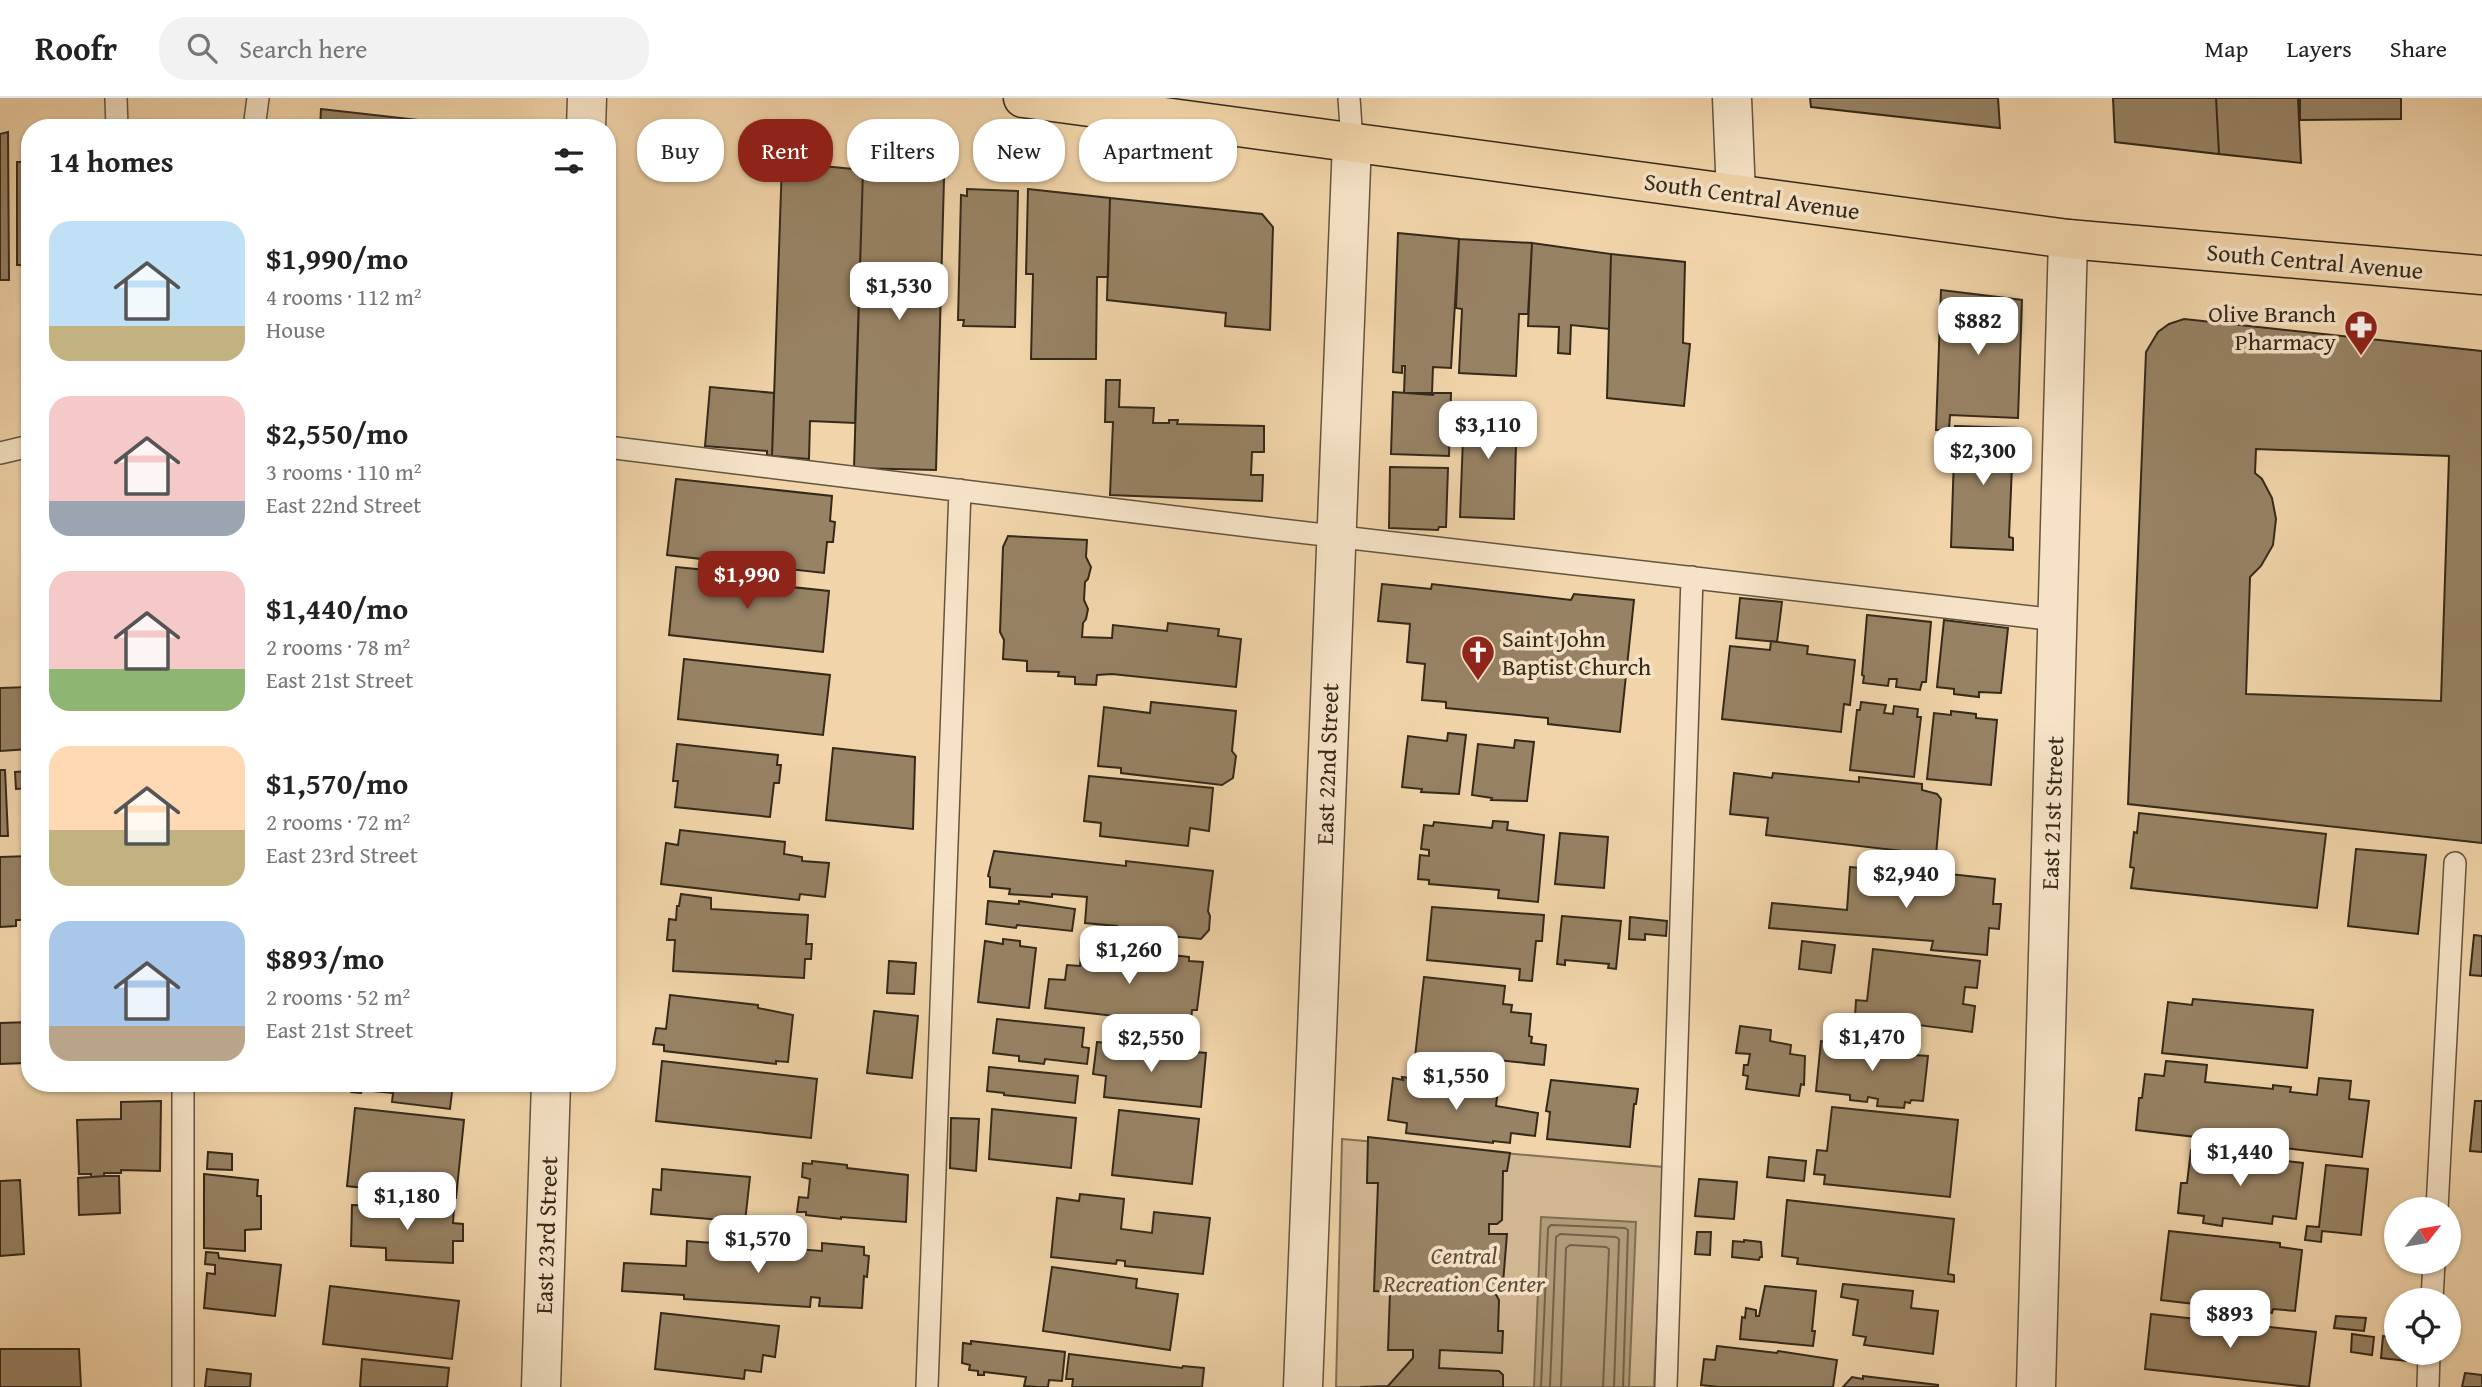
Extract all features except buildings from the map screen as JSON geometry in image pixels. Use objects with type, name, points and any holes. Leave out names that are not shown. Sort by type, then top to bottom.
[{"type":"main road","name":"South Central Avenue","points":[[1023,98],[2068,240],[2482,275]]},
{"type":"street","points":[[586,119],[587,98]]},
{"type":"street","points":[[1732,98],[1736,194]]},
{"type":"street","name":"East 22nd Street","points":[[1303,1387],[1352,142]]},
{"type":"street","name":"East 21st Street","points":[[2036,1387],[2068,240]]},
{"type":"street","name":"East 23rd Street","points":[[541,1387],[551,1092]]},
{"type":"lane","points":[[116,98],[117,119]]},
{"type":"lane","points":[[255,119],[258,98]]},
{"type":"lane","points":[[1349,98],[1352,142]]},
{"type":"lane","points":[[0,453],[21,448]]},
{"type":"lane","points":[[616,448],[2057,620]]},
{"type":"lane","points":[[927,1387],[960,490]]},
{"type":"lane","points":[[1666,1387],[1692,577]]},
{"type":"lane","points":[[2438,1197],[2455,863]]},
{"type":"lane","points":[[183,1092],[183,1387]]},
{"type":"lane","points":[[2428,1387],[2429,1365]]},
{"type":"green space","name":"Central Recreation Center","points":[[1342,1139],[1664,1167],[1654,1387],[1336,1387]]},
{"type":"water","points":[[1541,1217],[1636,1222],[1629,1387],[1534,1387]]},
{"type":"place","name":"Olive Branch Pharmacy","points":[[2361,357]]},
{"type":"place","name":"Saint John Baptist Church","points":[[1478,682]]}]
